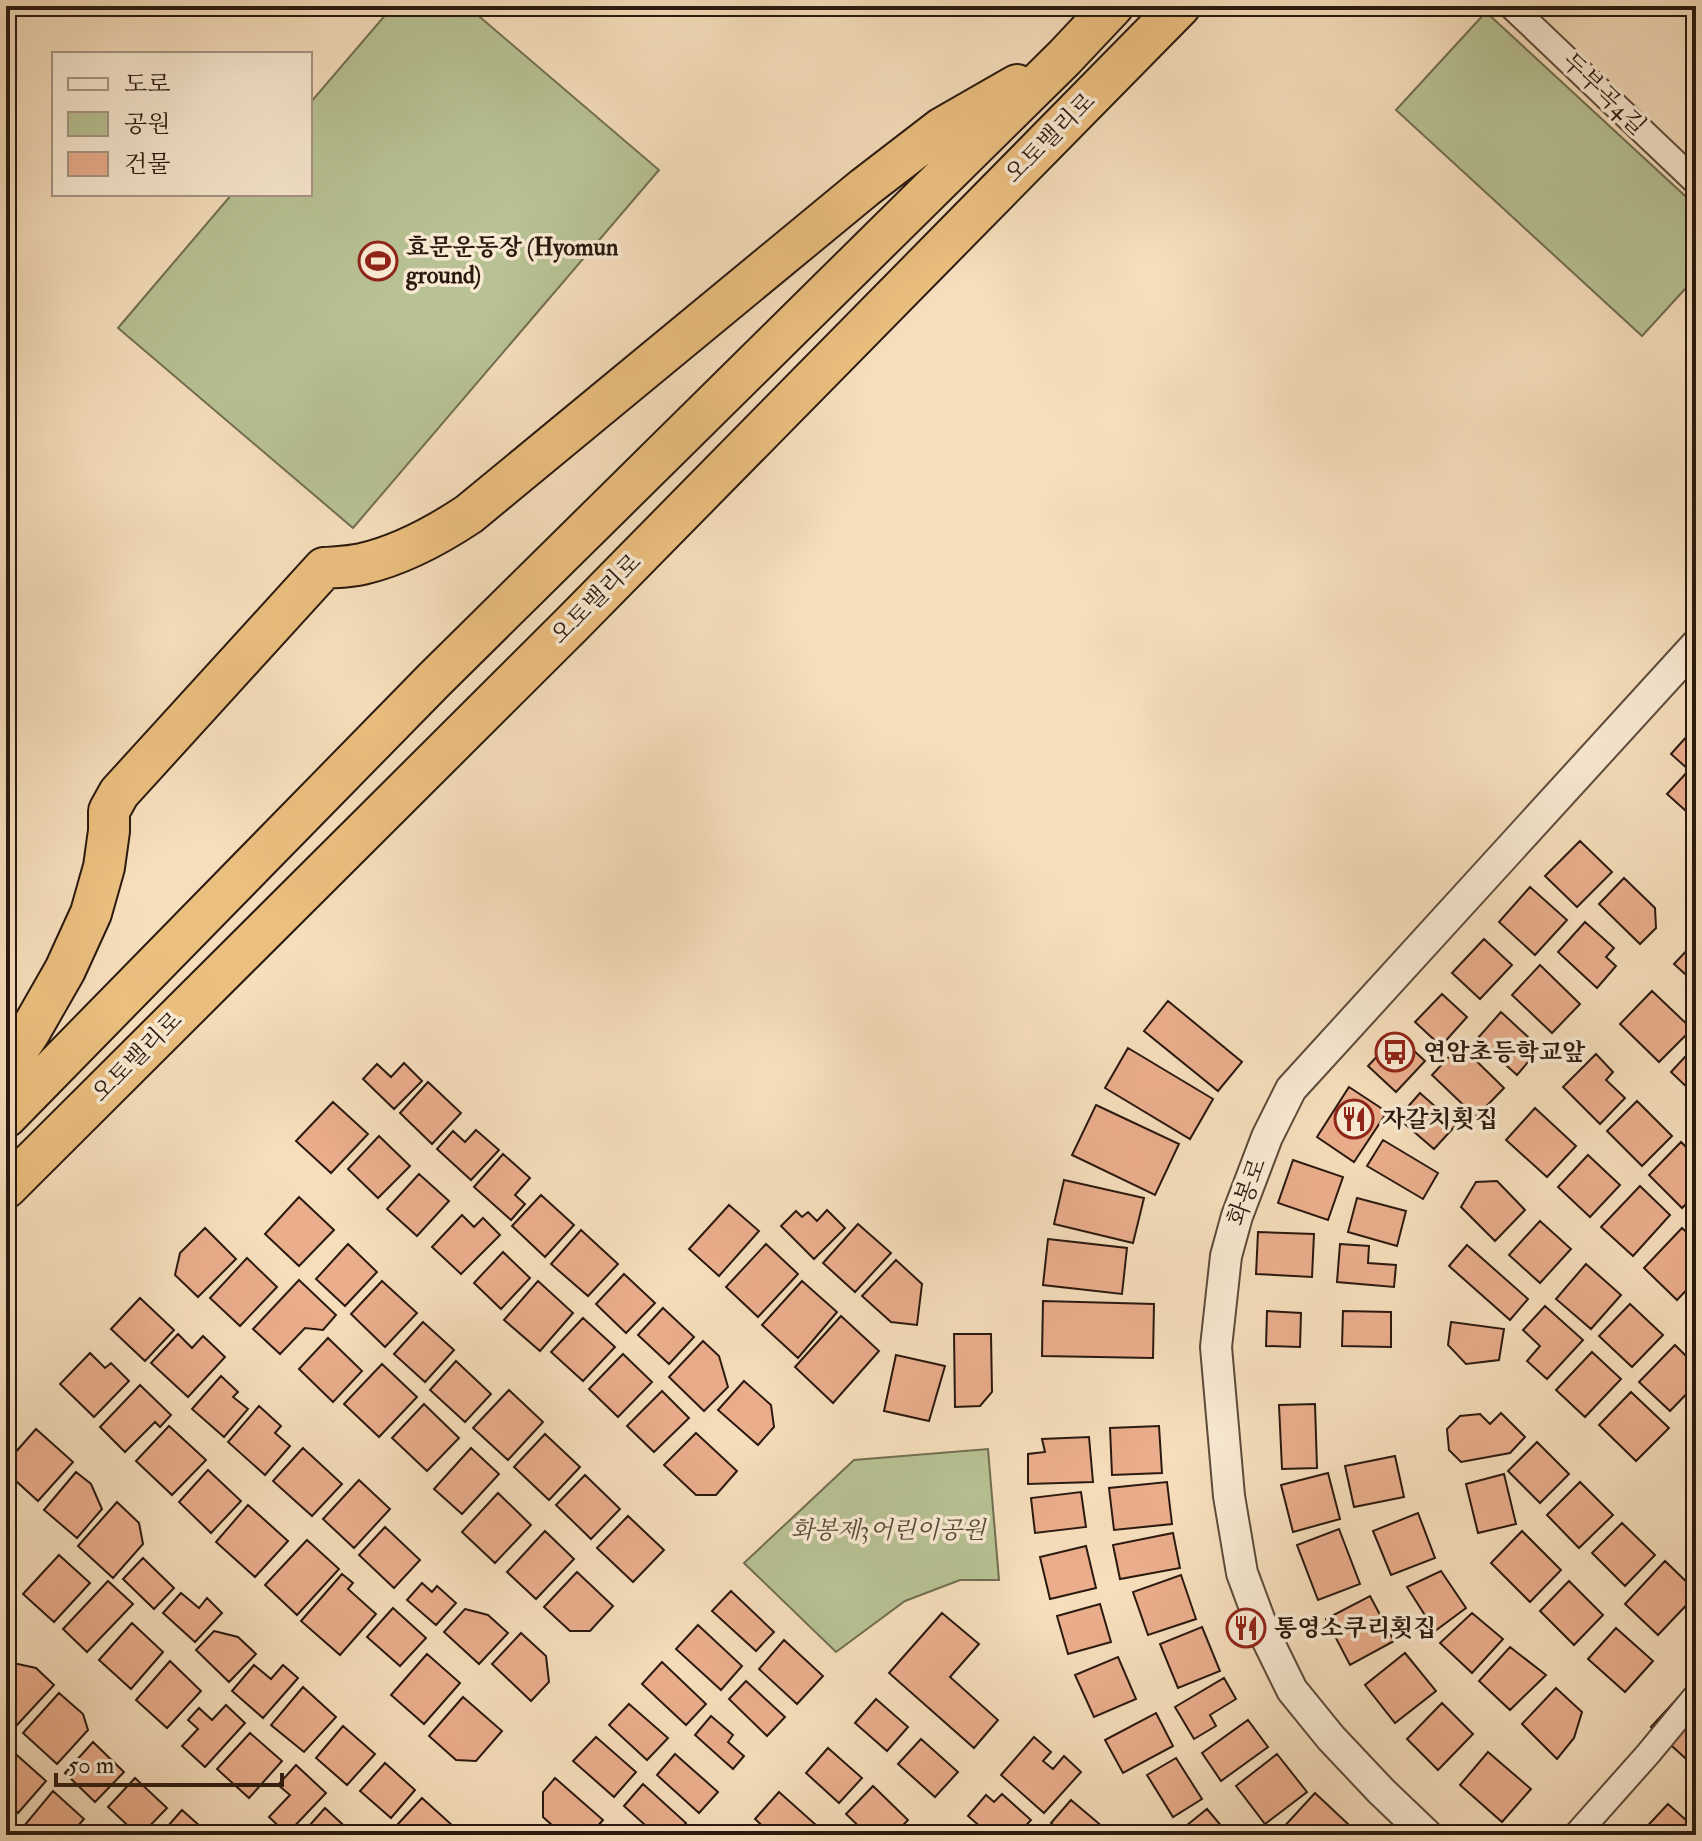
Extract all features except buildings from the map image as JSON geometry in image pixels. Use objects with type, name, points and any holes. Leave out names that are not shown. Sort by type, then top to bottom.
[{"type":"highway","name":"오토밸리로","points":[[6,1117],[434,680],[1113,6]]},
{"type":"highway","name":"오토밸리로","points":[[6,1188],[573,623],[1180,6]]},
{"type":"highway","points":[[6,1067],[65,970],[91,913],[104,867],[109,811],[119,793],[324,568],[360,564],[389,556],[437,536],[469,514],[875,179],[942,128],[1064,58]]},
{"type":"street","name":"두부곡4길","points":[[1511,6],[1696,182]]},
{"type":"street","name":"화봉로","points":[[1427,1835],[1331,1738],[1292,1690],[1265,1635],[1242,1573],[1229,1496],[1216,1347],[1226,1256],[1237,1216],[1267,1137],[1291,1089],[1696,645]]},
{"type":"street","points":[[1576,1835],[1696,1696]]},
{"type":"green space","name":"효문운동장 (Hyomun ground)","points":[[393,6],[467,6],[659,170],[353,528],[118,328],[230,196],[312,196],[312,101]]},
{"type":"green space","points":[[1486,12],[1696,206],[1696,277],[1642,336],[1396,110]]},
{"type":"green space","name":"화봉제3어린이공원","points":[[988,1449],[999,1580],[960,1580],[905,1601],[836,1652],[744,1563],[854,1460]]},
{"type":"place","name":"효문운동장 (Hyomun ground)","points":[[378,261]]},
{"type":"place","name":"연암초등학교앞","points":[[1395,1052]]},
{"type":"place","name":"자갈치횟집","points":[[1354,1119]]},
{"type":"place","name":"통영소쿠리횟집","points":[[1246,1628]]}]
